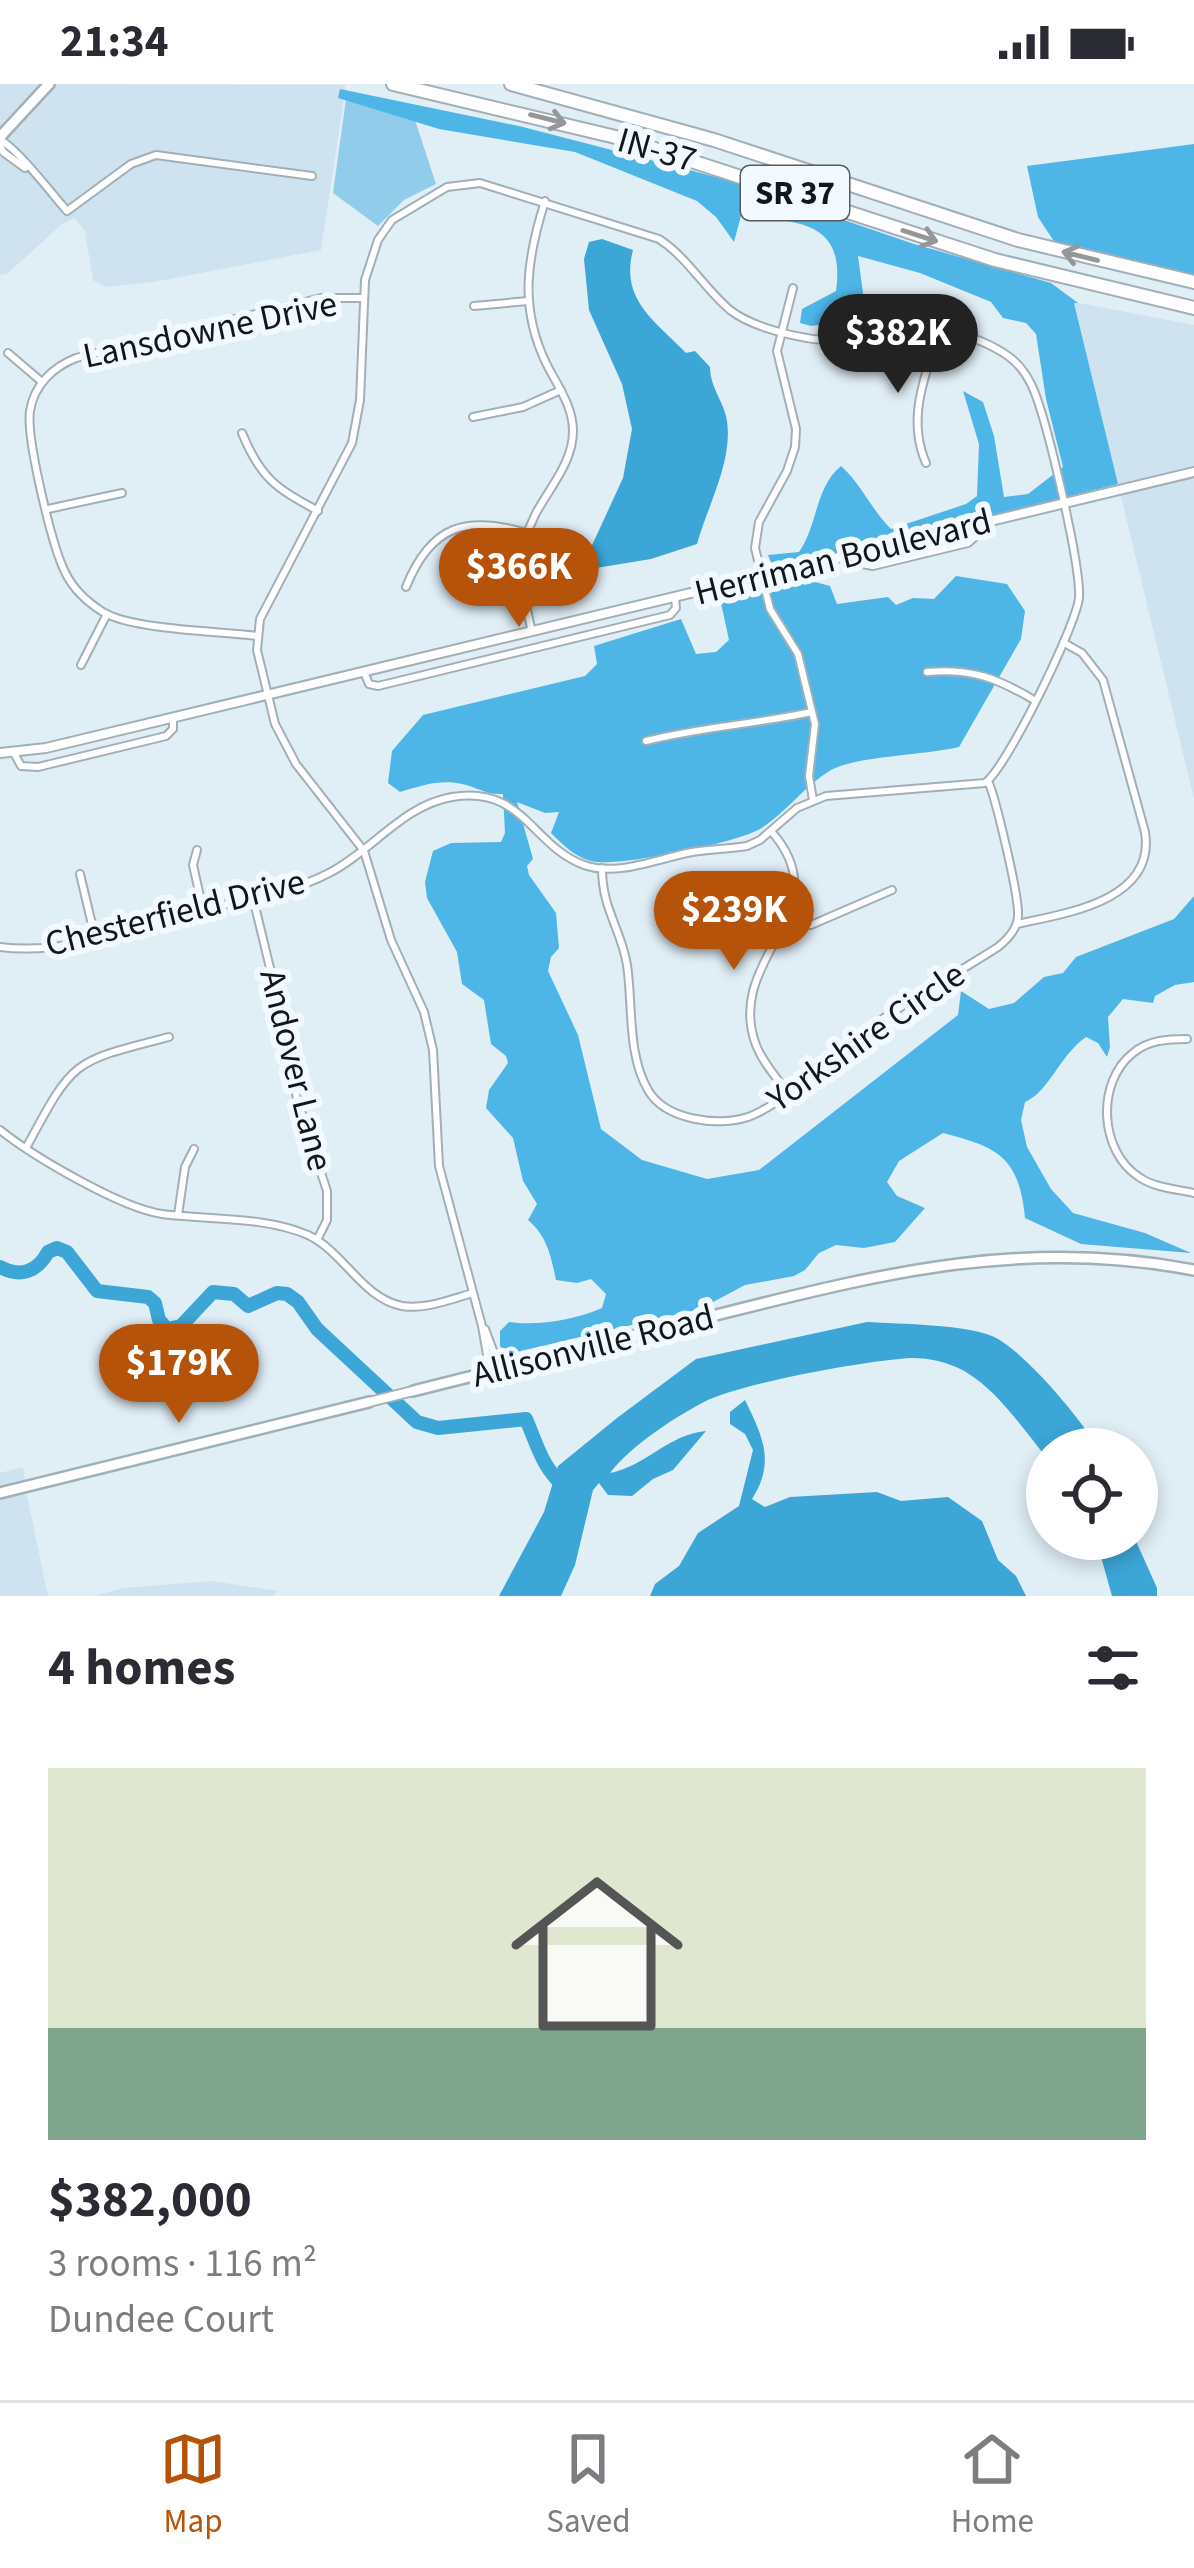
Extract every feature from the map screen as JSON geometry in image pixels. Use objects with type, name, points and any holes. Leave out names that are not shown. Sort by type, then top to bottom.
[{"type":"highway","name":"IN-37","points":[[393,84],[624,140],[995,260],[1194,308]]},
{"type":"highway","name":"IN-37","points":[[511,84],[714,140],[1018,240],[1194,282]]},
{"type":"main road","points":[[0,141],[49,84]]},
{"type":"main road","name":"Allisonville Road","points":[[413,1391],[934,1264],[1057,1257],[1194,1270]]},
{"type":"main road","name":"Allisonville Road","points":[[0,1493],[369,1402]]},
{"type":"street","points":[[0,141],[20,155],[67,212],[131,164],[156,154],[312,176]]},
{"type":"street","points":[[495,1370],[489,1334],[482,1326],[439,1166],[432,1040],[424,1012],[391,940],[364,851],[288,752],[266,696],[257,636],[269,600],[346,458],[357,424],[369,260],[392,220],[418,200],[447,187],[480,184],[659,239],[730,310],[781,331],[823,339],[896,322],[940,329],[1002,352],[1024,373],[1036,397],[1063,504],[1079,581],[1077,613],[1066,644],[1002,766],[988,781],[813,800],[747,846],[602,868]]},
{"type":"street","points":[[532,632],[521,581],[527,533],[572,446],[572,416],[540,350],[528,301],[529,255],[545,201]]},
{"type":"street","points":[[793,288],[777,359],[796,437],[794,456],[759,522],[755,548],[770,608],[796,648],[812,712],[815,737],[808,776],[813,800]]},
{"type":"street","name":"Lansdowne Drive","points":[[107,614],[69,580],[48,509],[29,423],[32,400],[42,382],[76,358],[321,298],[363,298]]},
{"type":"street","points":[[474,305],[528,301]]},
{"type":"street","points":[[926,463],[918,446],[918,406],[940,329]]},
{"type":"street","points":[[8,353],[42,382]]},
{"type":"street","points":[[473,417],[524,407],[561,390]]},
{"type":"street","points":[[242,433],[271,484],[319,511]]},
{"type":"street","name":"Herriman Boulevard","points":[[0,753],[173,718],[1194,472]]},
{"type":"street","points":[[48,509],[122,493]]},
{"type":"street","points":[[406,587],[419,559],[450,531],[487,523],[527,533]]},
{"type":"street","points":[[858,554],[868,567],[892,562],[968,543],[976,536],[976,525]]},
{"type":"street","points":[[364,672],[369,684],[378,686],[670,615],[676,608],[675,598]]},
{"type":"street","points":[[81,665],[107,614],[133,622],[257,636]]},
{"type":"street","points":[[988,781],[998,804],[1017,924],[1117,893],[1138,876],[1147,856],[1145,832],[1103,680],[1082,653],[1066,644]]},
{"type":"street","points":[[927,672],[972,671],[1034,700]]},
{"type":"street","points":[[646,741],[703,727],[759,724],[812,712]]},
{"type":"street","points":[[14,753],[21,766],[38,767],[166,736],[173,729],[173,718]]},
{"type":"street","name":"Chesterfield Drive","points":[[0,947],[42,948],[95,938],[314,880],[364,851],[422,807],[464,795],[490,798],[517,810],[567,856],[602,868]]},
{"type":"street","points":[[771,831],[790,858],[796,892],[787,921],[758,969],[750,1016],[757,1048],[787,1092]]},
{"type":"street","points":[[197,850],[194,865],[203,910]]},
{"type":"street","name":"Yorkshire Circle","points":[[602,868],[604,902],[627,967],[638,1061],[652,1096],[673,1112],[724,1120],[759,1112],[880,1022],[998,947],[1017,924]]},
{"type":"street","points":[[80,874],[95,938]]},
{"type":"street","points":[[787,921],[811,926],[892,890]]},
{"type":"street","name":"Andover Lane","points":[[253,898],[297,1099],[327,1191],[327,1220],[317,1240]]},
{"type":"street","points":[[26,1148],[60,1084],[74,1069],[94,1057],[169,1037]]},
{"type":"street","points":[[1187,1039],[1154,1042],[1130,1055],[1113,1078],[1107,1100],[1111,1136],[1129,1169],[1157,1186],[1194,1193]]},
{"type":"street","points":[[0,1130],[140,1209],[274,1225],[317,1240],[390,1303],[420,1306],[474,1293]]},
{"type":"street","points":[[178,1215],[185,1167],[194,1149]]},
{"type":"street","name":"Allisonville Road","points":[[369,1402],[413,1391]]},
{"type":"shaded area","points":[[0,84],[346,85],[321,250],[105,287],[93,280],[85,231],[74,218],[0,275]]},
{"type":"shaded area","points":[[340,89],[519,126],[724,179],[914,244],[1051,283],[1078,303],[1074,303],[1118,484],[790,565],[787,585],[808,580],[830,586],[837,604],[888,597],[896,605],[913,598],[934,599],[956,576],[1007,584],[1025,611],[1021,639],[959,747],[843,765],[821,776],[778,815],[747,835],[631,860],[597,862],[578,855],[551,833],[559,812],[545,813],[517,802],[533,859],[527,866],[529,875],[556,913],[559,948],[548,971],[578,1035],[601,1129],[642,1160],[707,1179],[759,1170],[958,1015],[961,991],[989,1009],[1014,1003],[1044,977],[1063,973],[1076,957],[1174,919],[1194,896],[1194,982],[1175,985],[1155,996],[1153,1003],[1123,999],[1108,1017],[1107,1057],[1098,1043],[1086,1037],[1025,1102],[1021,1120],[1027,1147],[1051,1189],[1073,1213],[1145,1233],[1191,1253],[1081,1244],[1025,1218],[1017,1181],[1002,1158],[978,1143],[943,1133],[899,1161],[887,1182],[897,1196],[925,1208],[895,1242],[864,1248],[836,1245],[819,1253],[794,1276],[745,1285],[700,1309],[508,1354],[500,1346],[500,1331],[509,1322],[580,1316],[602,1308],[606,1294],[591,1279],[556,1280],[544,1240],[528,1220],[537,1204],[523,1181],[513,1138],[486,1108],[489,1090],[508,1063],[506,1056],[491,1044],[484,1000],[462,984],[457,952],[427,898],[425,882],[433,851],[451,843],[501,842],[505,833],[503,794],[446,782],[400,792],[388,783],[392,751],[423,715],[585,676],[597,664],[594,646],[681,619],[696,654],[716,652],[729,640],[721,603],[779,582],[768,555],[799,552],[826,484],[841,466],[891,529],[966,504],[977,496],[979,444],[963,391],[983,402],[1004,497],[1028,494],[1063,467],[1036,334],[1026,323],[1003,318],[991,302],[920,273],[858,256],[863,293],[847,321],[800,323],[802,309],[836,291],[833,250],[813,229],[741,216],[734,242],[697,201],[575,152],[439,129],[338,98]]},
{"type":"shaded area","points":[[346,99],[412,111],[436,184],[404,200],[378,226],[333,193]]},
{"type":"shaded area","points":[[1194,144],[1194,279],[1061,252],[1038,217],[1027,166]]},
{"type":"shaded area","points":[[602,239],[633,250],[631,283],[643,308],[686,353],[695,351],[710,367],[728,437],[723,468],[697,544],[651,559],[584,570],[623,478],[632,429],[622,384],[589,310],[584,259],[589,242]]},
{"type":"shaded area","points":[[1074,302],[1194,325],[1194,799],[1118,484]]},
{"type":"shaded area","points":[[867,1322],[954,1328],[998,1339],[1024,1359],[1085,1428],[1026,1428],[1026,1432],[970,1374],[934,1360],[912,1358],[837,1368],[722,1395],[653,1433],[610,1473],[680,1438],[706,1431],[673,1470],[632,1496],[608,1495],[599,1483],[593,1490],[575,1565],[561,1596],[499,1596],[544,1512],[558,1466],[696,1359]]},
{"type":"shaded area","points":[[745,1400],[761,1437],[765,1461],[752,1499],[765,1507],[790,1497],[877,1492],[901,1501],[948,1497],[982,1521],[998,1560],[1016,1576],[1026,1596],[650,1596],[655,1584],[679,1566],[698,1533],[739,1506],[753,1450],[745,1434],[730,1424],[730,1412]]},
{"type":"shaded area","points":[[23,1467],[48,1596],[0,1596],[0,1473]]},
{"type":"shaded area","points":[[1102,1560],[1144,1560],[1157,1596],[1112,1596]]},
{"type":"shaded area","points":[[212,1581],[278,1591],[273,1596],[94,1596],[123,1588]]},
{"type":"waterway","points":[[0,1267],[27,1271],[57,1248],[67,1252],[97,1291],[148,1297],[167,1329],[181,1326],[213,1292],[234,1294],[248,1306],[277,1293],[287,1294],[317,1329],[417,1422],[438,1428],[526,1419],[546,1465],[567,1489]]}]
